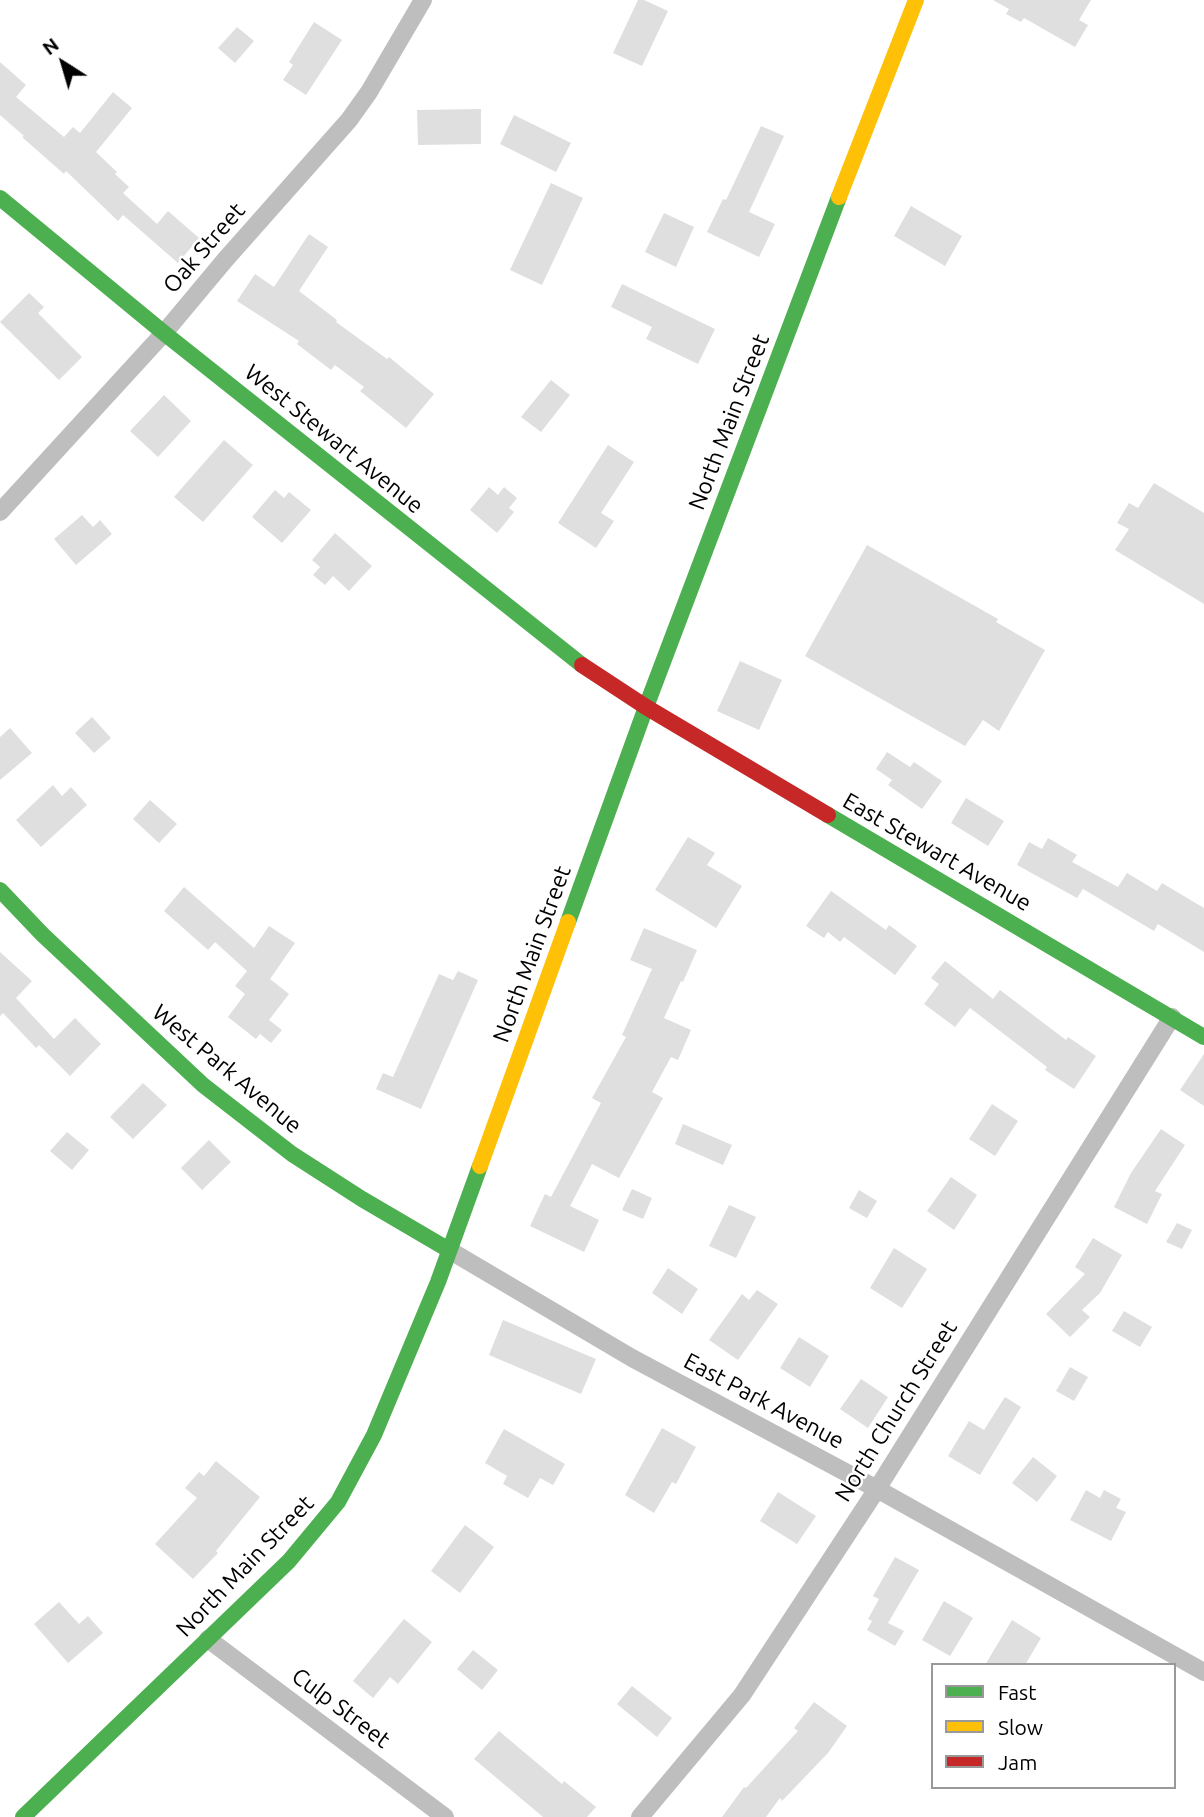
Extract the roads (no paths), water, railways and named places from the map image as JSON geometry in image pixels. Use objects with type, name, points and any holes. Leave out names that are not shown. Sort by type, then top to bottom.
[{"type":"main road","name":"North Main Street","points":[[23,1817],[289,1561],[338,1503],[374,1435],[449,1250],[646,708],[858,146],[916,0]]},
{"type":"main road","name":"West Stewart Avenue","points":[[0,198],[164,333],[589,671],[646,708]]},
{"type":"main road","name":"East Stewart Avenue","points":[[646,708],[1204,1037]]},
{"type":"main road","name":"West Park Avenue","points":[[0,890],[43,935],[203,1085],[292,1154],[449,1250]]},
{"type":"street","name":"Oak Street","points":[[0,512],[164,333],[349,120],[369,92],[423,0]]},
{"type":"street","name":"North Church Street","points":[[640,1817],[742,1695],[877,1489],[1172,1017]]},
{"type":"street","name":"East Park Avenue","points":[[449,1250],[632,1358],[877,1489],[1204,1672]]},
{"type":"street","name":"Culp Street","points":[[208,1639],[445,1817]]}]
